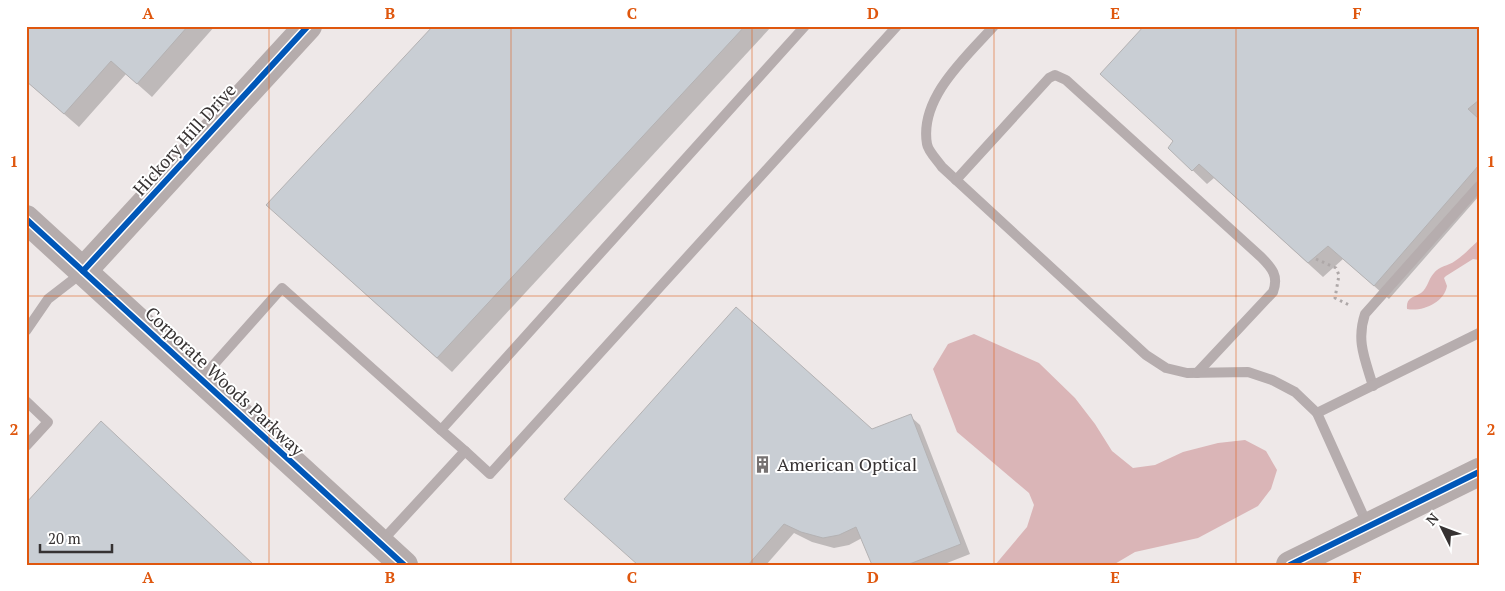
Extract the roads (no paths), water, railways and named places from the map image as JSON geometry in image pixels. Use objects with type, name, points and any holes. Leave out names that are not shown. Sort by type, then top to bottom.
[{"type":"street","name":"Hickory Hill Drive","points":[[83,271],[308,26]]},
{"type":"street","name":"Corporate Woods Parkway","points":[[26,219],[404,565]]},
{"type":"street","points":[[1290,565],[1479,472]]},
{"type":"lane","points":[[441,430],[805,26]]},
{"type":"lane","points":[[200,379],[282,288],[490,474],[896,26]]},
{"type":"lane","points":[[994,26],[938,90],[928,120],[927,146],[942,167],[1146,355],[1166,368],[1187,373],[1248,372],[1272,380],[1295,392],[1316,413],[1368,526]]},
{"type":"lane","points":[[956,180],[1049,78],[1055,76],[1066,80],[1261,257],[1275,275],[1276,283],[1273,292],[1197,373]]},
{"type":"lane","points":[[1373,386],[1360,340],[1360,328],[1367,312],[1479,186]]},
{"type":"lane","points":[[26,331],[48,299],[83,271]]},
{"type":"lane","points":[[1316,413],[1479,333]]},
{"type":"lane","points":[[26,401],[48,422],[26,446]]},
{"type":"lane","points":[[380,543],[465,451]]},
{"type":"place","name":"American Optical","points":[[763,464]]}]
